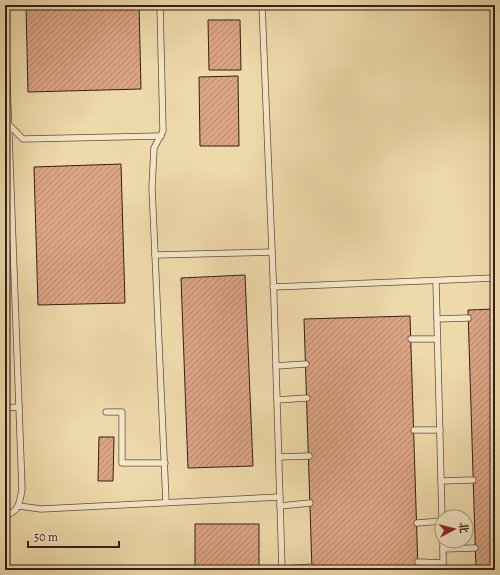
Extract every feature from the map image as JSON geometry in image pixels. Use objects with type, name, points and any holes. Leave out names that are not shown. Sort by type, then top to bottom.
[{"type":"lane","points":[[160,5],[163,131],[154,148],[152,186],[166,502]]},
{"type":"lane","points":[[262,5],[272,252],[282,569],[312,568]]},
{"type":"lane","points":[[5,26],[7,123],[22,489],[19,506],[10,514],[5,515]]},
{"type":"lane","points":[[7,123],[24,139],[160,136]]},
{"type":"lane","points":[[155,255],[272,252]]},
{"type":"lane","points":[[273,287],[495,278]]},
{"type":"lane","points":[[436,281],[442,509]]},
{"type":"lane","points":[[437,319],[468,318]]},
{"type":"lane","points":[[411,339],[437,339]]},
{"type":"lane","points":[[276,366],[306,364]]},
{"type":"lane","points":[[277,400],[307,398]]},
{"type":"lane","points":[[5,408],[19,408]]},
{"type":"lane","points":[[106,412],[122,412],[122,463],[165,463]]},
{"type":"lane","points":[[414,430],[440,430]]},
{"type":"lane","points":[[279,457],[309,456]]},
{"type":"lane","points":[[441,482],[473,480]]},
{"type":"lane","points":[[19,506],[41,509],[280,497]]},
{"type":"lane","points":[[280,506],[310,503]]},
{"type":"lane","points":[[417,523],[434,521]]},
{"type":"lane","points":[[443,549],[444,570]]},
{"type":"lane","points":[[418,562],[443,563]]},
{"type":"building","points":[[26,5],[139,5],[141,89],[28,92]]},
{"type":"building","points":[[208,20],[240,20],[241,70],[209,70]]},
{"type":"building","points":[[238,76],[239,146],[200,146],[199,77]]},
{"type":"building","points":[[121,164],[125,303],[38,305],[34,167]]},
{"type":"building","points":[[245,275],[253,466],[188,468],[181,278]]},
{"type":"building","points":[[495,309],[495,570],[476,570],[468,310]]},
{"type":"building","points":[[410,316],[418,570],[312,570],[304,319]]},
{"type":"building","points":[[99,437],[114,437],[113,481],[98,481]]},
{"type":"building","points":[[195,524],[259,524],[259,566],[195,567]]}]
